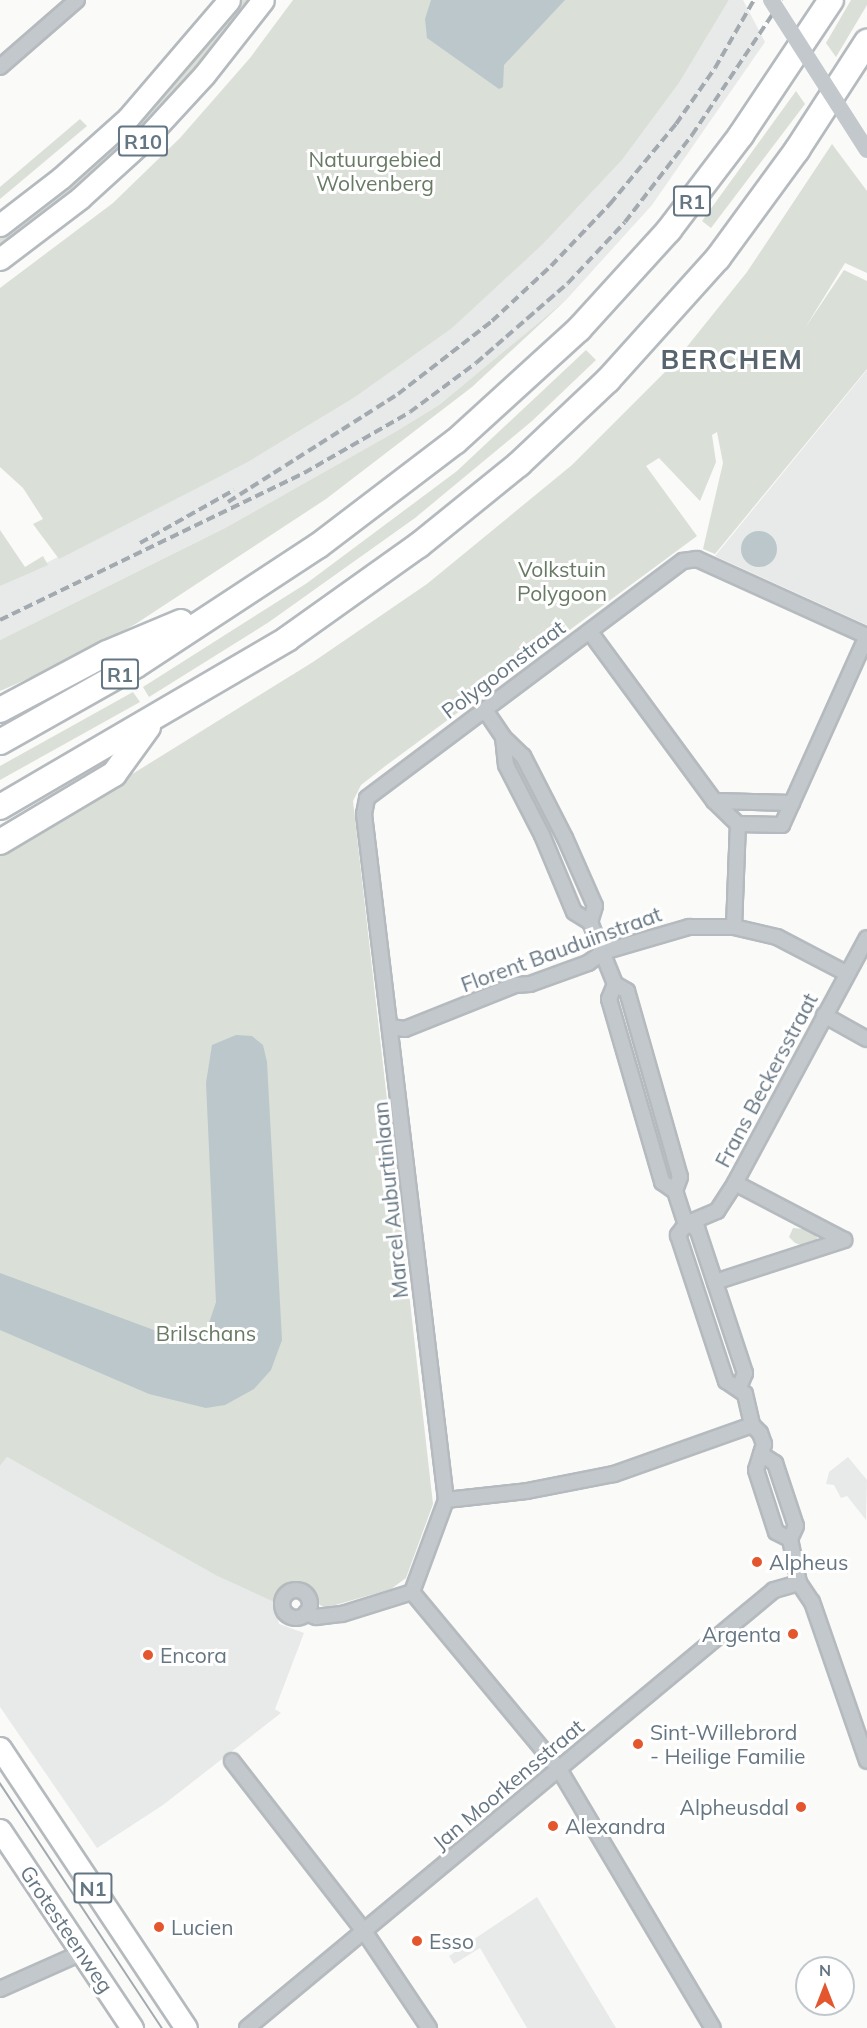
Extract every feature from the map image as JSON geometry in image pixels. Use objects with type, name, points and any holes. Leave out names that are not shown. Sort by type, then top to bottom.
[{"type":"highway","name":"R1","points":[[0,742],[135,666],[318,546],[448,448],[579,329],[692,202],[741,135],[831,0]]},
{"type":"highway","name":"R1","points":[[0,807],[153,721],[270,651],[367,585],[486,493],[580,407],[718,258],[797,150],[867,42]]},
{"type":"highway","points":[[0,710],[107,653],[236,599]]},
{"type":"highway","points":[[0,842],[114,774],[153,721]]},
{"type":"main road","name":"R10","points":[[0,225],[61,178],[128,118],[229,0]]},
{"type":"main road","name":"R10","points":[[0,259],[80,198],[147,137],[204,75],[263,0]]},
{"type":"main road","name":"Grotesteenweg","points":[[0,1748],[186,2028]]},
{"type":"main road","name":"Grotesteenweg","points":[[0,1830],[132,2028]]},
{"type":"street","points":[[0,67],[77,0]]},
{"type":"street","points":[[771,0],[867,150]]},
{"type":"street","name":"Polygoonstraat","points":[[366,798],[682,561],[697,559],[867,636]]},
{"type":"street","points":[[590,632],[714,801],[738,824],[782,825],[867,636]]},
{"type":"street","points":[[485,710],[503,737],[523,756],[579,868],[595,906],[590,922]]},
{"type":"street","points":[[503,737],[506,765],[542,835],[574,912],[590,922],[615,984],[627,991],[680,1177],[675,1191]]},
{"type":"street","name":"Marcel Auburtinlaan","points":[[366,798],[364,814],[392,1027],[446,1500],[412,1592]]},
{"type":"street","points":[[714,801],[792,803]]},
{"type":"street","points":[[734,927],[738,824]]},
{"type":"street","name":"Florent Bauduinstraat","points":[[392,1027],[405,1029],[515,985],[530,984],[588,963],[603,952],[689,927],[734,927],[777,937],[846,973]]},
{"type":"street","name":"Frans Beckersstraat","points":[[686,1224],[717,1211],[735,1183],[846,973],[867,938]]},
{"type":"street","points":[[615,984],[609,999],[662,1182],[675,1191],[686,1224]]},
{"type":"street","points":[[824,1015],[867,1039]]},
{"type":"street","points":[[715,1282],[844,1240],[735,1183]]},
{"type":"street","points":[[686,1224],[697,1228],[745,1372],[739,1388]]},
{"type":"street","points":[[686,1224],[678,1235],[726,1381],[739,1388],[748,1402],[752,1425],[764,1444],[756,1470],[776,1532],[790,1539]]},
{"type":"street","points":[[446,1500],[527,1491],[614,1474],[752,1425]]},
{"type":"street","points":[[761,1454],[775,1463],[796,1526],[790,1539],[799,1583],[812,1602],[867,1761]]},
{"type":"street","name":"Jan Moorkensstraat","points":[[248,2028],[774,1590],[799,1583]]},
{"type":"street","points":[[306,1613],[316,1617],[342,1614],[412,1592],[559,1769],[712,2028]]},
{"type":"street","points":[[232,1761],[364,1931],[429,2028]]},
{"type":"street","points":[[0,1989],[83,1952]]},
{"type":"shaded area","points":[[431,0],[565,0],[504,65],[503,87],[499,89],[427,38],[425,19]]},
{"type":"shaded area","points":[[729,0],[743,0],[765,42],[652,205],[566,300],[439,405],[395,432],[225,528],[0,640],[0,586],[248,462],[352,399],[545,242],[622,160],[679,83]]},
{"type":"shaded area","points":[[867,370],[867,625],[715,556]]},
{"type":"shaded area","points":[[759,531],[771,537],[777,549],[771,561],[759,567],[747,561],[741,549],[747,537]]},
{"type":"shaded area","points":[[236,1035],[252,1036],[263,1045],[267,1062],[282,1340],[271,1370],[254,1389],[225,1405],[206,1408],[149,1394],[0,1330],[0,1273],[162,1333],[194,1339],[206,1332],[216,1302],[206,1083],[212,1045]]},
{"type":"shaded area","name":"Encora","points":[[7,1457],[217,1576],[274,1602],[279,1624],[304,1633],[275,1709],[281,1713],[163,1805],[97,1848],[0,1707],[0,1466]]},
{"type":"shaded area","points":[[848,1457],[867,1480],[866,1520],[847,1496],[841,1498],[834,1485],[826,1484],[829,1472]]},
{"type":"shaded area","points":[[537,1897],[616,2028],[527,2028],[480,1948],[454,1964],[449,1956]]},
{"type":"green space","points":[[240,0],[251,0],[155,116],[42,218],[0,248],[0,236],[56,194],[134,125],[200,53]]},
{"type":"green space","name":"Natuurgebied Wolvenberg","points":[[293,0],[729,0],[679,83],[622,160],[545,242],[452,328],[352,399],[248,462],[59,559],[33,524],[43,519],[23,488],[0,467],[0,288],[113,203],[180,138],[250,58]]},
{"type":"green space","points":[[851,0],[867,0],[867,5],[836,57],[826,43]]},
{"type":"green space","points":[[796,91],[805,104],[711,228],[702,221]]},
{"type":"green space","points":[[80,119],[87,126],[0,199],[0,187]]},
{"type":"green space","name":"Brilschans","points":[[832,144],[867,191],[867,273],[845,263],[805,328],[844,270],[867,281],[867,369],[715,554],[703,549],[723,463],[717,432],[712,435],[716,462],[700,501],[659,458],[646,466],[697,536],[384,767],[361,785],[353,801],[433,1504],[406,1578],[391,1589],[325,1608],[317,1603],[310,1589],[295,1583],[280,1589],[274,1602],[217,1576],[7,1457],[0,1466],[0,856],[313,662],[427,584],[572,465],[673,364],[747,272]]},
{"type":"green space","points":[[566,300],[472,387],[326,499],[137,623],[82,655],[0,691],[0,640],[225,528],[395,432],[439,405]]},
{"type":"green space","points":[[586,350],[596,360],[532,421],[415,518],[269,622],[149,697],[143,687],[307,583],[457,471]]},
{"type":"green space","points":[[0,530],[25,567],[43,556],[48,565],[0,586]]},
{"type":"green space","points":[[133,692],[140,702],[0,780],[0,766]]},
{"type":"green space","points":[[793,1228],[813,1230],[820,1243],[809,1248],[795,1243],[789,1237]]},
{"type":"tram line","points":[[0,1783],[162,2028]]},
{"type":"railway","points":[[228,502],[398,394],[492,321],[551,266],[610,204],[676,124],[715,68],[754,0]]},
{"type":"railway","points":[[0,620],[304,473],[410,412],[476,363],[568,283],[625,222],[692,135],[782,0]]},
{"type":"railway","points":[[140,543],[234,490]]},
{"type":"place","name":"Alpheus","points":[[757,1562]]},
{"type":"place","name":"Argenta","points":[[793,1634]]},
{"type":"place","name":"Encora","points":[[148,1655]]},
{"type":"place","name":"Sint-Willebrord - Heilige Familie","points":[[638,1744]]},
{"type":"place","name":"Alpheusdal","points":[[801,1807]]},
{"type":"place","name":"Alexandra","points":[[553,1826]]},
{"type":"place","name":"Lucien","points":[[159,1927]]},
{"type":"place","name":"Esso","points":[[417,1941]]},
{"type":"district","name":"BERCHEM","points":[[732,360]]},
{"type":"park label","name":"Volkstuin Polygoon","points":[[562,581]]}]
